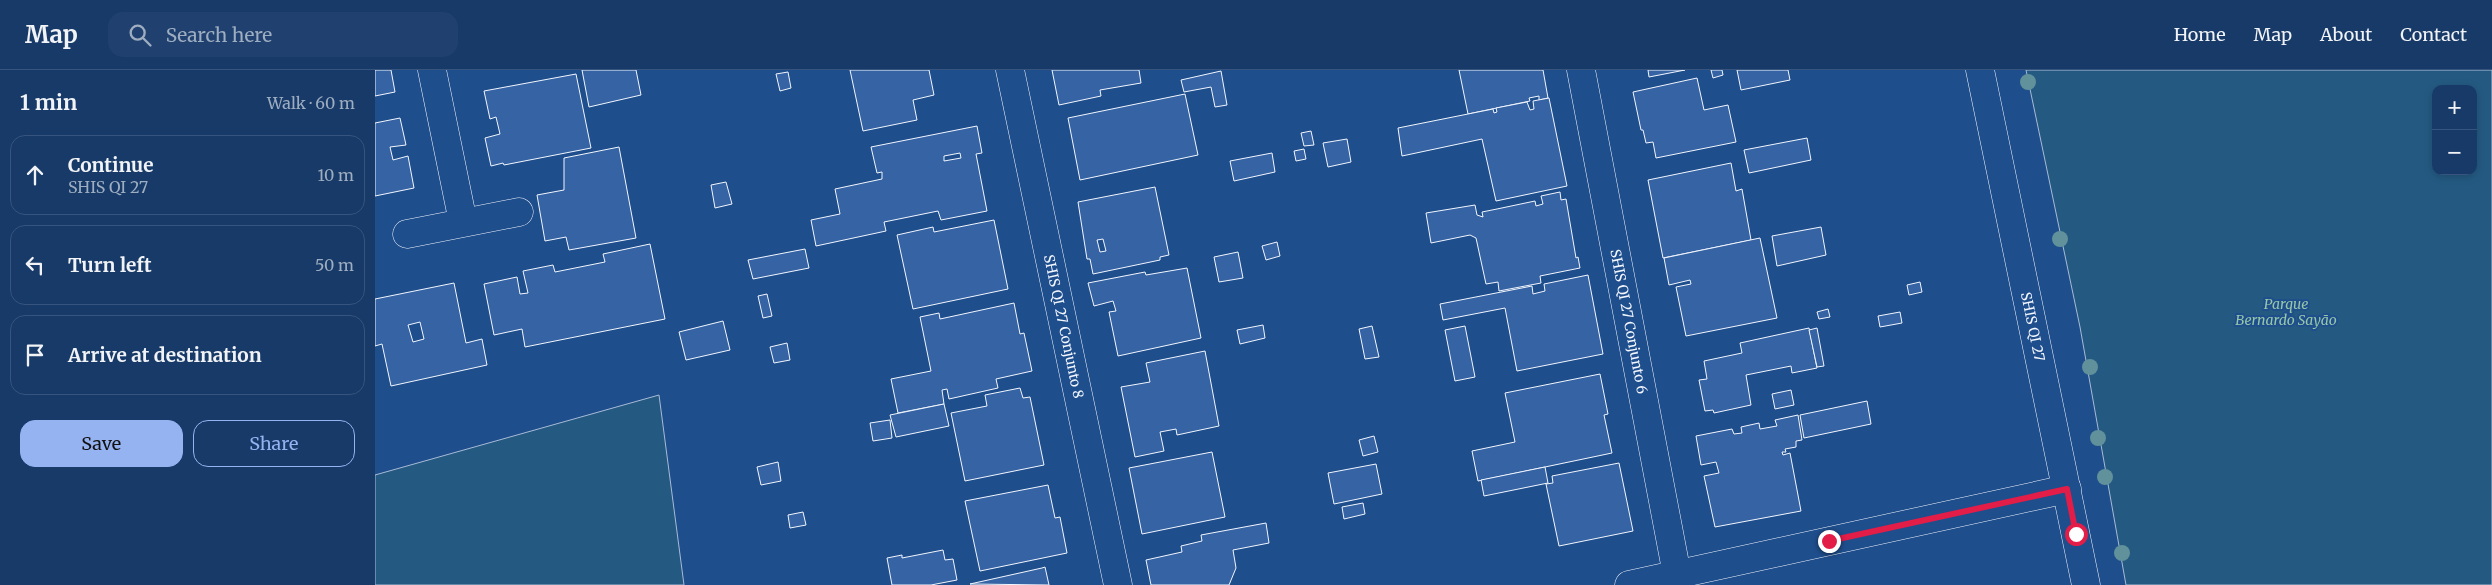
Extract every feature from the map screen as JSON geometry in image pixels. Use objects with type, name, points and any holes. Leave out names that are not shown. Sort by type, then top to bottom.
[{"type":"street","points":[[432,70],[463,222]]},
{"type":"street","name":"SHIS QI 27 Conjunto 8","points":[[1010,70],[1118,585]]},
{"type":"street","name":"SHIS QI 27 Conjunto 6","points":[[1581,70],[1678,580]]},
{"type":"street","name":"SHIS QI 27","points":[[1980,70],[2086,585]]},
{"type":"street","points":[[407,234],[519,212]]},
{"type":"street","points":[[1629,585],[1678,580],[2067,489]]},
{"type":"green space","name":"Parque Bernardo Sayão","points":[[2026,70],[2492,70],[2492,585],[2126,585],[2080,327]]},
{"type":"green space","points":[[659,395],[684,585],[375,585],[375,475]]},
{"type":"building","points":[[375,70],[391,70],[395,92],[375,96]]},
{"type":"building","points":[[582,70],[636,70],[641,95],[589,107]]},
{"type":"building","points":[[850,70],[929,70],[934,95],[913,100],[917,120],[863,131]]},
{"type":"building","points":[[1052,70],[1139,70],[1141,83],[1100,90],[1101,96],[1059,105]]},
{"type":"building","points":[[1459,70],[1543,70],[1548,98],[1539,100],[1539,96],[1529,98],[1530,101],[1468,114]]},
{"type":"building","points":[[1648,70],[1685,70],[1649,77]]},
{"type":"building","points":[[1711,70],[1722,70],[1723,75],[1713,78]]},
{"type":"building","points":[[1737,70],[1788,70],[1790,80],[1741,90]]},
{"type":"building","points":[[1221,71],[1227,105],[1215,107],[1211,87],[1184,92],[1181,80]]},
{"type":"building","points":[[788,72],[791,88],[780,91],[776,74]]},
{"type":"building","points":[[576,74],[591,148],[491,166],[485,138],[500,134],[496,117],[490,119],[484,91]]},
{"type":"building","points":[[1697,78],[1704,110],[1728,105],[1736,142],[1656,158],[1653,142],[1646,143],[1643,130],[1641,130],[1633,92]]},
{"type":"building","points":[[1185,94],[1198,155],[1080,180],[1068,118]]},
{"type":"building","points":[[1549,98],[1567,186],[1496,201],[1482,139],[1402,156],[1398,128],[1493,109],[1494,113],[1497,112],[1496,108],[1527,102],[1530,110],[1534,109],[1533,101]]},
{"type":"building","points":[[400,118],[406,145],[390,147],[393,160],[408,156],[414,188],[375,196],[375,123]]},
{"type":"building","points":[[977,126],[982,153],[976,154],[987,211],[941,220],[938,211],[884,222],[886,231],[816,246],[811,220],[840,214],[835,189],[882,179],[882,172],[877,173],[871,147]],"holes":[[[960,153],[961,158],[944,161],[944,156]]]},
{"type":"building","points":[[1311,131],[1314,145],[1304,146],[1301,133]]},
{"type":"building","points":[[1807,138],[1811,160],[1749,173],[1744,150]]},
{"type":"building","points":[[1347,139],[1351,162],[1328,167],[1323,143]]},
{"type":"building","points":[[619,147],[636,238],[569,250],[566,237],[545,241],[537,195],[564,190],[564,158]]},
{"type":"building","points":[[1304,149],[1306,159],[1296,161],[1294,151]]},
{"type":"building","points":[[1272,153],[1275,172],[1234,181],[1230,161]]},
{"type":"building","points":[[1731,163],[1736,191],[1742,189],[1751,240],[1663,258],[1648,180]]},
{"type":"building","points":[[726,182],[732,204],[715,208],[711,185]]},
{"type":"building","points":[[1155,187],[1169,255],[1160,257],[1160,260],[1093,274],[1090,259],[1087,259],[1078,202]],"holes":[[[1103,239],[1106,251],[1100,252],[1097,240]]]},
{"type":"building","points":[[1560,192],[1561,200],[1566,199],[1576,258],[1578,257],[1580,268],[1540,276],[1541,283],[1499,291],[1498,282],[1486,284],[1476,238],[1470,235],[1431,243],[1426,213],[1475,205],[1477,215],[1483,217],[1482,212],[1535,201],[1536,206],[1543,204],[1541,196]]},
{"type":"building","points":[[994,220],[1008,289],[913,309],[897,235],[933,227],[934,232]]},
{"type":"building","points":[[1821,227],[1826,255],[1777,266],[1772,236]]},
{"type":"building","points":[[1760,238],[1777,318],[1686,336],[1676,287],[1691,284],[1690,280],[1669,285],[1664,258]]},
{"type":"building","points":[[1277,242],[1280,256],[1266,260],[1262,246]]},
{"type":"building","points":[[650,244],[665,319],[525,347],[522,329],[494,335],[484,284],[517,277],[520,294],[528,293],[523,271],[553,265],[555,272],[605,262],[603,254]]},
{"type":"building","points":[[805,249],[809,268],[753,279],[748,260]]},
{"type":"building","points":[[1238,252],[1243,278],[1219,282],[1214,257]]},
{"type":"building","points":[[1187,268],[1201,338],[1118,356],[1109,312],[1116,311],[1113,301],[1094,306],[1088,283],[1145,272],[1146,275]]},
{"type":"building","points":[[1588,275],[1603,354],[1517,371],[1505,308],[1443,320],[1440,304],[1532,286],[1533,294],[1545,291],[1544,284]]},
{"type":"building","points":[[1920,282],[1922,292],[1909,295],[1907,285]]},
{"type":"building","points":[[454,283],[466,343],[482,339],[487,365],[391,386],[382,344],[375,346],[375,299]],"holes":[[[420,322],[424,339],[413,342],[408,325]]]},
{"type":"building","points":[[767,294],[772,316],[763,318],[758,296]]},
{"type":"building","points":[[1014,303],[1020,334],[1024,333],[1032,371],[996,379],[998,388],[949,399],[947,389],[942,390],[944,404],[898,413],[891,379],[931,371],[920,317],[939,313],[940,319]]},
{"type":"building","points":[[1828,309],[1830,317],[1819,319],[1817,312]]},
{"type":"building","points":[[1900,312],[1902,323],[1880,327],[1878,316]]},
{"type":"building","points":[[723,321],[730,350],[686,360],[679,332]]},
{"type":"building","points":[[1263,325],[1265,338],[1240,344],[1237,330]]},
{"type":"building","points":[[1372,326],[1379,357],[1365,359],[1359,329]]},
{"type":"building","points":[[1465,326],[1475,377],[1455,381],[1445,330]]},
{"type":"building","points":[[1809,328],[1817,368],[1792,373],[1791,366],[1746,375],[1751,405],[1714,413],[1713,410],[1705,411],[1699,380],[1707,379],[1704,361],[1742,353],[1740,343]]},
{"type":"building","points":[[1817,328],[1824,366],[1817,367],[1809,330]]},
{"type":"building","points":[[787,343],[790,360],[774,363],[770,347]]},
{"type":"building","points":[[1205,351],[1219,426],[1177,435],[1176,429],[1160,432],[1164,451],[1135,457],[1121,387],[1150,382],[1146,363]]},
{"type":"building","points":[[1600,374],[1608,414],[1604,415],[1612,453],[1478,481],[1472,451],[1515,442],[1505,393]]},
{"type":"building","points":[[1020,388],[1023,398],[1030,397],[1044,465],[965,481],[951,413],[987,406],[985,395]]},
{"type":"building","points":[[1791,390],[1794,405],[1775,409],[1772,394]]},
{"type":"building","points":[[1867,401],[1871,424],[1804,438],[1800,415]]},
{"type":"building","points":[[944,404],[949,426],[896,437],[890,415]]},
{"type":"building","points":[[1798,415],[1802,440],[1796,441],[1796,447],[1785,449],[1786,452],[1782,452],[1783,455],[1790,453],[1801,511],[1715,527],[1704,476],[1719,473],[1716,462],[1701,465],[1696,436],[1732,429],[1734,434],[1742,433],[1741,427],[1759,423],[1760,429],[1777,426],[1775,420]]},
{"type":"building","points":[[890,420],[892,438],[873,441],[870,423]]},
{"type":"building","points":[[1374,436],[1378,452],[1363,456],[1359,440]]},
{"type":"building","points":[[1212,452],[1225,517],[1142,534],[1129,468]]},
{"type":"building","points":[[778,462],[781,481],[761,485],[757,467]]},
{"type":"building","points":[[1619,463],[1633,531],[1559,546],[1546,484],[1553,483],[1552,476]]},
{"type":"building","points":[[1376,464],[1382,494],[1334,504],[1328,473]]},
{"type":"building","points":[[1545,467],[1548,483],[1484,496],[1481,480]]},
{"type":"building","points":[[1048,485],[1055,518],[1060,517],[1067,553],[980,571],[965,501]]},
{"type":"building","points":[[1363,503],[1365,514],[1344,519],[1342,507]]},
{"type":"building","points":[[803,512],[806,525],[790,528],[788,515]]},
{"type":"building","points":[[1266,523],[1269,543],[1233,550],[1236,568],[1229,585],[1151,585],[1146,560],[1182,552],[1181,546],[1202,541],[1201,535]]},
{"type":"building","points":[[943,550],[945,560],[953,559],[957,580],[931,585],[892,585],[887,558],[902,555],[902,558]]},
{"type":"building","points":[[1045,567],[1049,585],[970,584],[1042,568]]},
{"type":"route","points":[[1829,541],[2067,489],[2076,534]]}]
